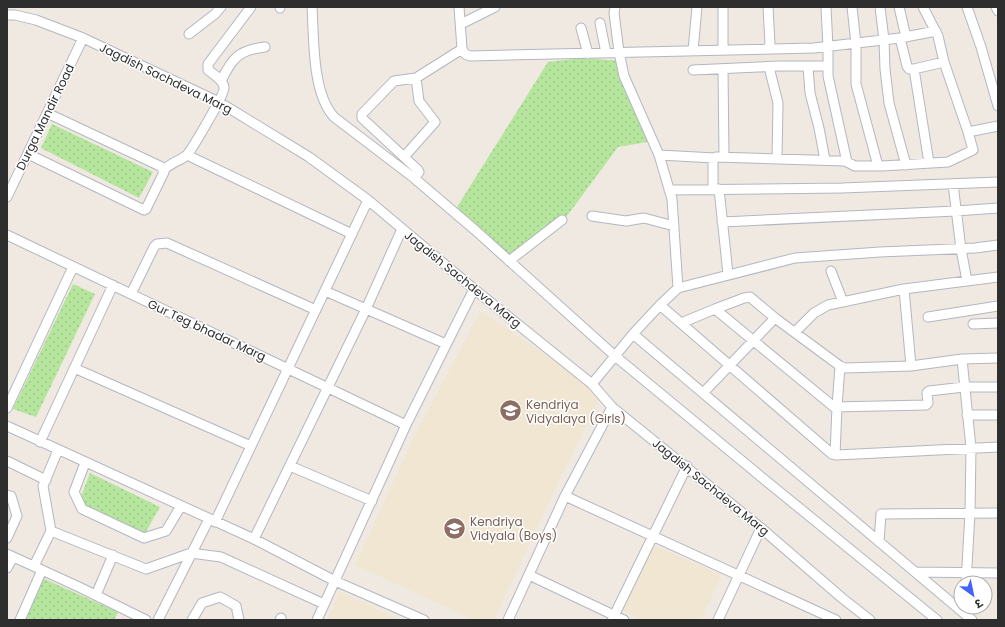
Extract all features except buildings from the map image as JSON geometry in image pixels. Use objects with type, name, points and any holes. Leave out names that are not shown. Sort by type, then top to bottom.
[{"type":"street","points":[[189,34],[215,14],[221,7]]},
{"type":"street","points":[[28,154],[145,210],[164,170],[187,155],[219,102],[224,86],[221,81],[208,70],[208,64],[251,7]]},
{"type":"street","points":[[312,7],[317,78],[323,99],[328,110],[334,117],[414,178],[615,356],[938,620]]},
{"type":"street","points":[[459,7],[462,49],[465,54],[470,56],[814,48],[903,38],[936,31]]},
{"type":"street","points":[[461,24],[495,7]]},
{"type":"street","points":[[615,7],[614,13],[619,52],[624,76],[659,155],[672,199],[678,288]]},
{"type":"street","points":[[693,50],[697,7]]},
{"type":"street","points":[[722,50],[723,7]]},
{"type":"street","points":[[768,7],[770,44],[768,49]]},
{"type":"street","points":[[826,7],[828,76],[847,162]]},
{"type":"street","points":[[852,7],[856,44],[856,84],[878,166]]},
{"type":"street","points":[[880,7],[889,103],[906,165]]},
{"type":"street","points":[[899,7],[907,66],[914,69],[944,62]]},
{"type":"street","points":[[659,155],[824,160],[847,162],[855,166],[878,166],[948,162],[973,150],[944,62],[938,36],[923,7]]},
{"type":"street","points":[[967,7],[982,47],[998,106]]},
{"type":"street","points":[[996,7],[998,11]]},
{"type":"street","name":"Jagdish Sachdeva Marg","points":[[7,15],[15,15],[36,20],[83,38],[219,102],[309,157],[368,200],[474,289],[592,384],[612,407],[686,466],[870,620]]},
{"type":"street","points":[[600,24],[606,53]]},
{"type":"street","points":[[581,28],[588,54]]},
{"type":"street","name":"Durga Mandir Road","points":[[7,197],[83,38]]},
{"type":"street","points":[[221,81],[236,56],[250,49],[265,47]]},
{"type":"street","points":[[414,178],[419,172],[418,170],[362,118],[362,114],[394,81],[416,78],[462,49]]},
{"type":"street","points":[[808,66],[810,94],[820,128],[824,160]]},
{"type":"street","points":[[692,70],[828,66]]},
{"type":"street","points":[[769,67],[778,104],[777,159]]},
{"type":"street","points":[[723,69],[719,158],[713,163],[728,274]]},
{"type":"street","points":[[914,69],[929,163]]},
{"type":"street","points":[[404,157],[435,122],[419,101],[416,78]]},
{"type":"street","points":[[47,112],[162,167],[164,170]]},
{"type":"street","points":[[968,132],[998,126]]},
{"type":"street","points":[[187,155],[352,234]]},
{"type":"street","points":[[669,190],[842,188],[998,182]]},
{"type":"street","points":[[953,184],[961,249],[967,281]]},
{"type":"street","points":[[158,620],[192,553],[212,520],[251,446],[368,200]]},
{"type":"street","points":[[722,222],[998,208]]},
{"type":"street","points":[[592,216],[626,221],[644,218],[674,226]]},
{"type":"street","points":[[509,261],[562,220]]},
{"type":"street","points":[[254,539],[366,309],[402,229]]},
{"type":"street","name":"Gur Teg bhadar Marg","points":[[7,235],[406,425]]},
{"type":"street","points":[[131,294],[154,247],[157,244],[167,242],[316,310]]},
{"type":"street","points":[[592,384],[633,334],[678,288],[794,258],[880,252],[961,249],[998,245]]},
{"type":"street","points":[[7,408],[73,267]]},
{"type":"street","points":[[831,271],[843,302]]},
{"type":"street","points":[[795,332],[814,313],[828,305],[904,289],[998,277]]},
{"type":"street","points":[[40,442],[112,285]]},
{"type":"street","points":[[317,620],[406,425],[474,289]]},
{"type":"street","points":[[904,289],[911,366]]},
{"type":"street","points":[[325,290],[446,344]]},
{"type":"street","points":[[681,323],[746,297],[750,297],[775,318],[840,366],[850,368],[911,366],[962,359],[998,358]]},
{"type":"street","points":[[660,305],[832,454],[998,447]]},
{"type":"street","points":[[928,317],[998,306]]},
{"type":"street","points":[[715,309],[832,406],[837,408],[926,405],[928,403],[927,393],[929,391],[964,387],[998,387]]},
{"type":"street","points":[[703,393],[775,318]]},
{"type":"street","points":[[973,324],[998,323]]},
{"type":"street","points":[[633,334],[879,542],[953,602]]},
{"type":"street","points":[[962,359],[971,448],[970,513],[966,573]]},
{"type":"street","points":[[835,455],[840,366]]},
{"type":"street","points":[[74,368],[251,446]]},
{"type":"street","points":[[508,620],[565,496],[612,407]]},
{"type":"street","points":[[967,415],[998,415]]},
{"type":"street","points":[[7,426],[254,539],[335,581],[424,620]]},
{"type":"street","points":[[20,620],[51,531],[43,486],[58,450]]},
{"type":"street","points":[[7,461],[46,480]]},
{"type":"street","points":[[85,463],[74,492],[82,509],[144,538],[166,531],[181,506]]},
{"type":"street","points":[[290,466],[372,501]]},
{"type":"street","points":[[613,618],[686,466]]},
{"type":"street","points":[[7,494],[11,496],[17,516],[7,538]]},
{"type":"street","points":[[565,496],[739,576],[815,616],[836,620]]},
{"type":"street","points":[[879,542],[881,514],[998,513]]},
{"type":"street","points":[[718,620],[761,528]]},
{"type":"street","points":[[51,531],[146,569],[192,553],[221,557],[324,604]]},
{"type":"street","points":[[7,568],[10,555],[96,595],[128,616],[146,620]]},
{"type":"street","points":[[96,595],[113,555]]},
{"type":"street","points":[[915,572],[998,573]]},
{"type":"street","points":[[528,575],[613,618],[624,620]]},
{"type":"street","points":[[192,620],[202,602],[220,597],[236,606],[239,620]]},
{"type":"shaded area","points":[[481,311],[602,394],[554,491],[494,620],[475,620],[355,565],[418,429]]},
{"type":"shaded area","points":[[653,545],[721,575],[701,620],[643,620],[623,611]]},
{"type":"shaded area","points":[[339,592],[401,620],[327,620]]},
{"type":"green space","points":[[582,58],[625,61],[647,142],[618,147],[561,224],[510,263],[457,207],[548,62]]},
{"type":"green space","points":[[52,124],[153,172],[139,198],[41,148]]},
{"type":"green space","points":[[73,284],[95,294],[36,417],[13,409]]},
{"type":"green space","points":[[90,473],[160,507],[143,537],[76,509]]},
{"type":"green space","points":[[40,577],[118,612],[114,620],[23,620]]},
{"type":"place","name":"Kendriya Vidyalaya (Girls)","points":[[510,411]]},
{"type":"place","name":"Kendriya Vidyala (Boys)","points":[[454,528]]}]
